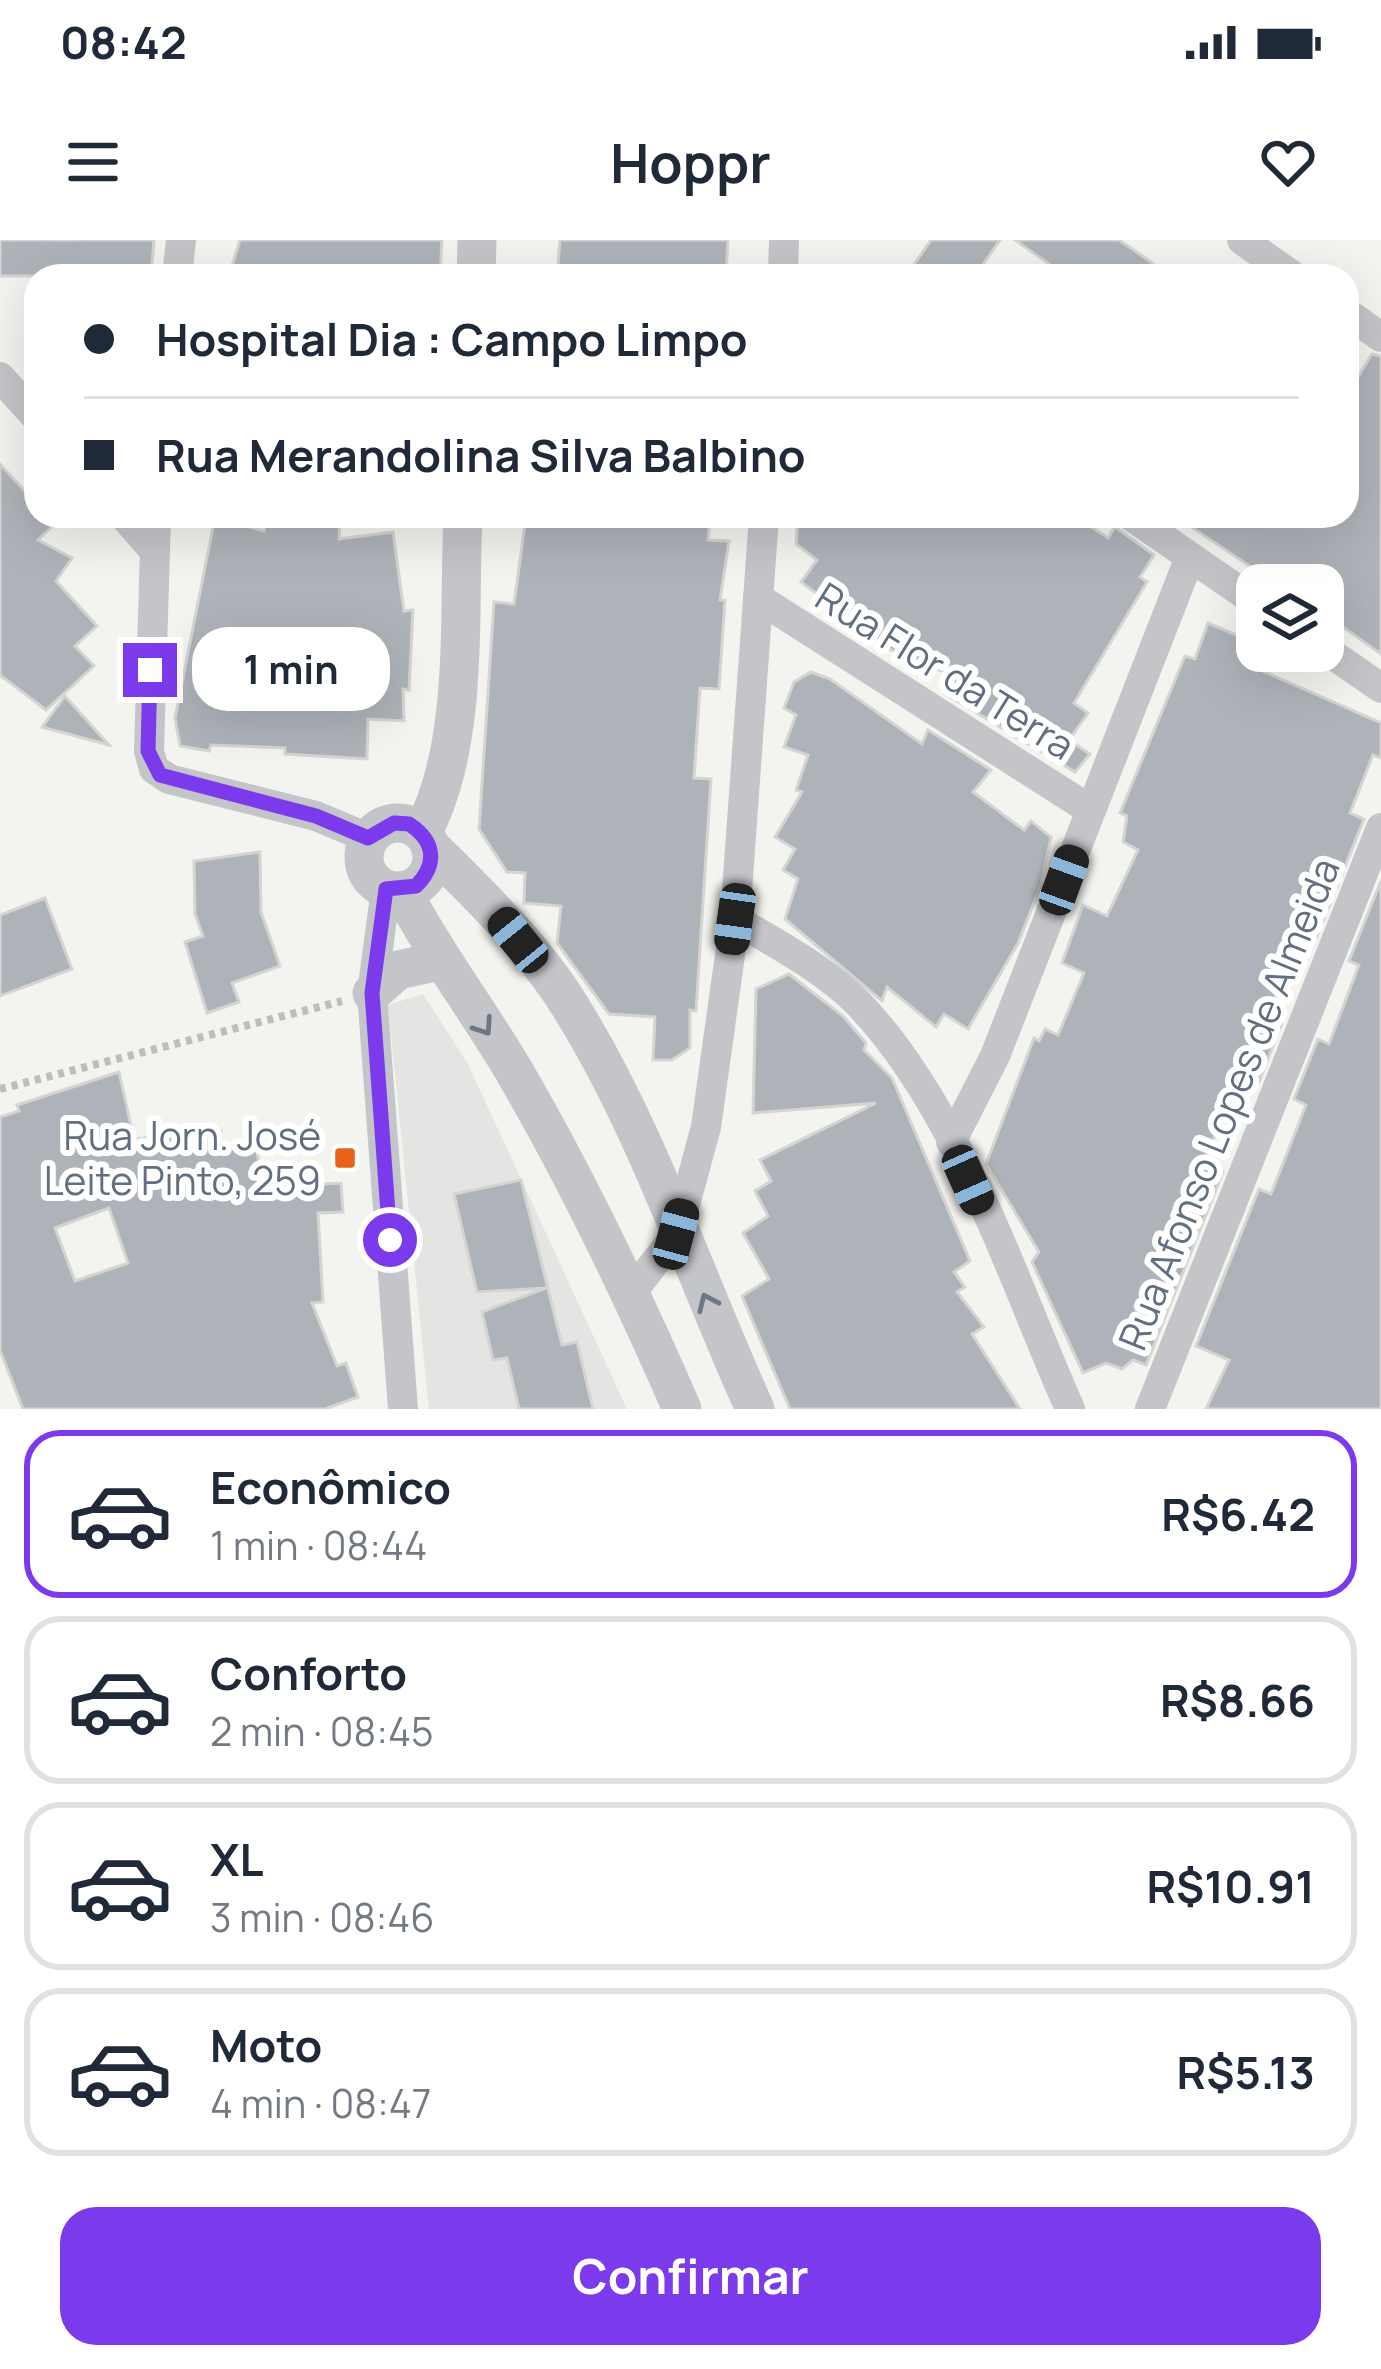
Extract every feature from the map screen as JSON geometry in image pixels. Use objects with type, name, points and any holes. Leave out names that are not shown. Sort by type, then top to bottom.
[{"type":"street","points":[[1242,240],[1276,264]]},
{"type":"street","points":[[0,377],[24,404]]},
{"type":"street","points":[[135,528],[153,549]]},
{"type":"street","points":[[155,528],[148,751],[154,769],[169,779],[316,816],[368,838]]},
{"type":"street","points":[[394,890],[427,875],[426,839],[452,748],[463,528]]},
{"type":"street","points":[[631,1292],[676,1234],[706,1126],[735,919],[763,528]]},
{"type":"street","points":[[1148,528],[1236,589]]},
{"type":"street","points":[[951,1142],[995,1056],[1190,557]]},
{"type":"street","name":"Rua Flor da Terra","points":[[758,598],[1089,809]]},
{"type":"street","points":[[1344,662],[1381,688]]},
{"type":"street","points":[[368,838],[394,823],[426,839],[492,908],[568,1002],[629,1112],[676,1234],[754,1409]]},
{"type":"street","name":"Rua Afonso Lopes de Almeida","points":[[1150,1409],[1381,828]]},
{"type":"street","points":[[368,838],[365,868],[394,890],[513,1070],[631,1292],[682,1409]]},
{"type":"street","points":[[394,890],[372,993],[403,1409]]},
{"type":"street","points":[[735,919],[855,1000],[904,1060],[951,1142],[1070,1409]]},
{"type":"street","points":[[372,993],[398,970],[440,962]]},
{"type":"path","points":[[0,1089],[372,993]]},
{"type":"shaded area","points":[[423,994],[468,1064],[627,1409],[429,1409],[388,1005]]},
{"type":"building","points":[[0,240],[154,240],[152,264],[24,264],[24,276],[0,276]]},
{"type":"building","points":[[240,240],[442,240],[441,264],[233,264]]},
{"type":"building","points":[[560,240],[728,240],[727,264],[558,264]]},
{"type":"building","points":[[931,240],[1000,240],[983,264],[914,264]]},
{"type":"building","points":[[1015,240],[1119,240],[1154,264],[1049,264]]},
{"type":"building","points":[[1372,354],[1381,356],[1381,654],[1344,628],[1344,564],[1247,564],[1193,528],[1359,528],[1359,375]]},
{"type":"building","points":[[0,464],[24,490],[24,528],[50,528],[38,540],[72,558],[56,581],[97,626],[75,646],[94,666],[46,710],[0,675]]},
{"type":"building","points":[[213,528],[339,528],[339,539],[393,532],[404,611],[413,610],[409,690],[403,689],[404,721],[368,719],[367,759],[285,754],[285,748],[211,745],[209,751],[180,746],[175,718]]},
{"type":"building","points":[[524,528],[709,528],[708,540],[729,541],[720,600],[725,600],[719,689],[700,688],[694,778],[711,779],[696,1011],[690,1010],[690,1048],[672,1060],[653,1060],[655,1017],[609,1014],[557,943],[561,906],[524,903],[525,873],[507,872],[479,829],[494,602],[514,604]]},
{"type":"building","points":[[797,528],[1093,528],[1108,538],[1116,528],[1154,555],[1140,577],[1147,582],[1074,703],[1088,713],[1069,740],[1090,754],[1075,772],[944,693],[952,675],[891,650],[801,582],[817,560],[796,544]]},
{"type":"building","points":[[1208,623],[1236,635],[1236,672],[1265,672],[1381,723],[1381,758],[1373,755],[1350,813],[1364,819],[1314,944],[1301,938],[1271,1006],[1276,1009],[1272,1018],[1282,1023],[1259,1082],[1243,1074],[1203,1162],[1223,1172],[1146,1365],[1133,1360],[1122,1369],[1106,1363],[1083,1373],[1032,1262],[1039,1252],[986,1164],[1034,1038],[1039,1041],[1045,1029],[1058,1035],[1084,973],[1062,963],[1083,905],[1107,916],[1138,850],[1123,842],[1127,816],[1120,813],[1185,656],[1195,659]]},
{"type":"building","points":[[811,672],[830,679],[922,744],[928,730],[991,770],[973,792],[1024,830],[1031,821],[1051,837],[1041,885],[1018,943],[968,1029],[944,1014],[936,1027],[887,987],[882,1001],[785,919],[798,879],[783,870],[795,849],[775,837],[802,792],[796,790],[808,755],[784,747],[796,715],[784,708],[794,682]]},
{"type":"building","points":[[65,696],[109,745],[42,727]]},
{"type":"building","points":[[260,852],[261,912],[280,966],[232,983],[239,1002],[207,1013],[185,942],[203,936],[195,914],[194,861]]},
{"type":"building","points":[[1381,881],[1381,1409],[1206,1409],[1229,1360],[1196,1346],[1259,1189],[1271,1194],[1306,1105],[1294,1099],[1318,1039],[1329,1044],[1359,965],[1349,961]]},
{"type":"building","points":[[45,898],[72,969],[0,996],[0,915]]},
{"type":"building","points":[[789,974],[843,1016],[866,1043],[864,1050],[892,1078],[970,1261],[954,1272],[965,1287],[957,1292],[984,1327],[972,1334],[1020,1409],[790,1409],[742,1296],[769,1279],[743,1233],[768,1216],[755,1191],[771,1181],[760,1160],[876,1103],[753,1113],[756,989]]},
{"type":"building","points":[[119,1072],[134,1139],[221,1131],[222,1145],[255,1143],[264,1187],[341,1183],[343,1212],[318,1213],[323,1302],[312,1303],[337,1366],[346,1363],[358,1397],[325,1409],[23,1409],[0,1350],[0,1117],[19,1111],[17,1105]],"holes":[[[109,1208],[128,1263],[75,1281],[55,1228]]]},
{"type":"building","points":[[521,1180],[562,1345],[577,1342],[593,1409],[519,1409],[507,1358],[493,1360],[482,1312],[546,1288],[477,1292],[454,1194]]},
{"type":"place","name":"Rua Jorn. José Leite Pinto, 259","points":[[345,1158]]},
{"type":"route","points":[[150,670],[148,751],[160,775],[316,816],[368,838],[379,828],[409,824],[430,846],[432,861],[416,886],[386,889],[372,993],[390,1240]]}]
